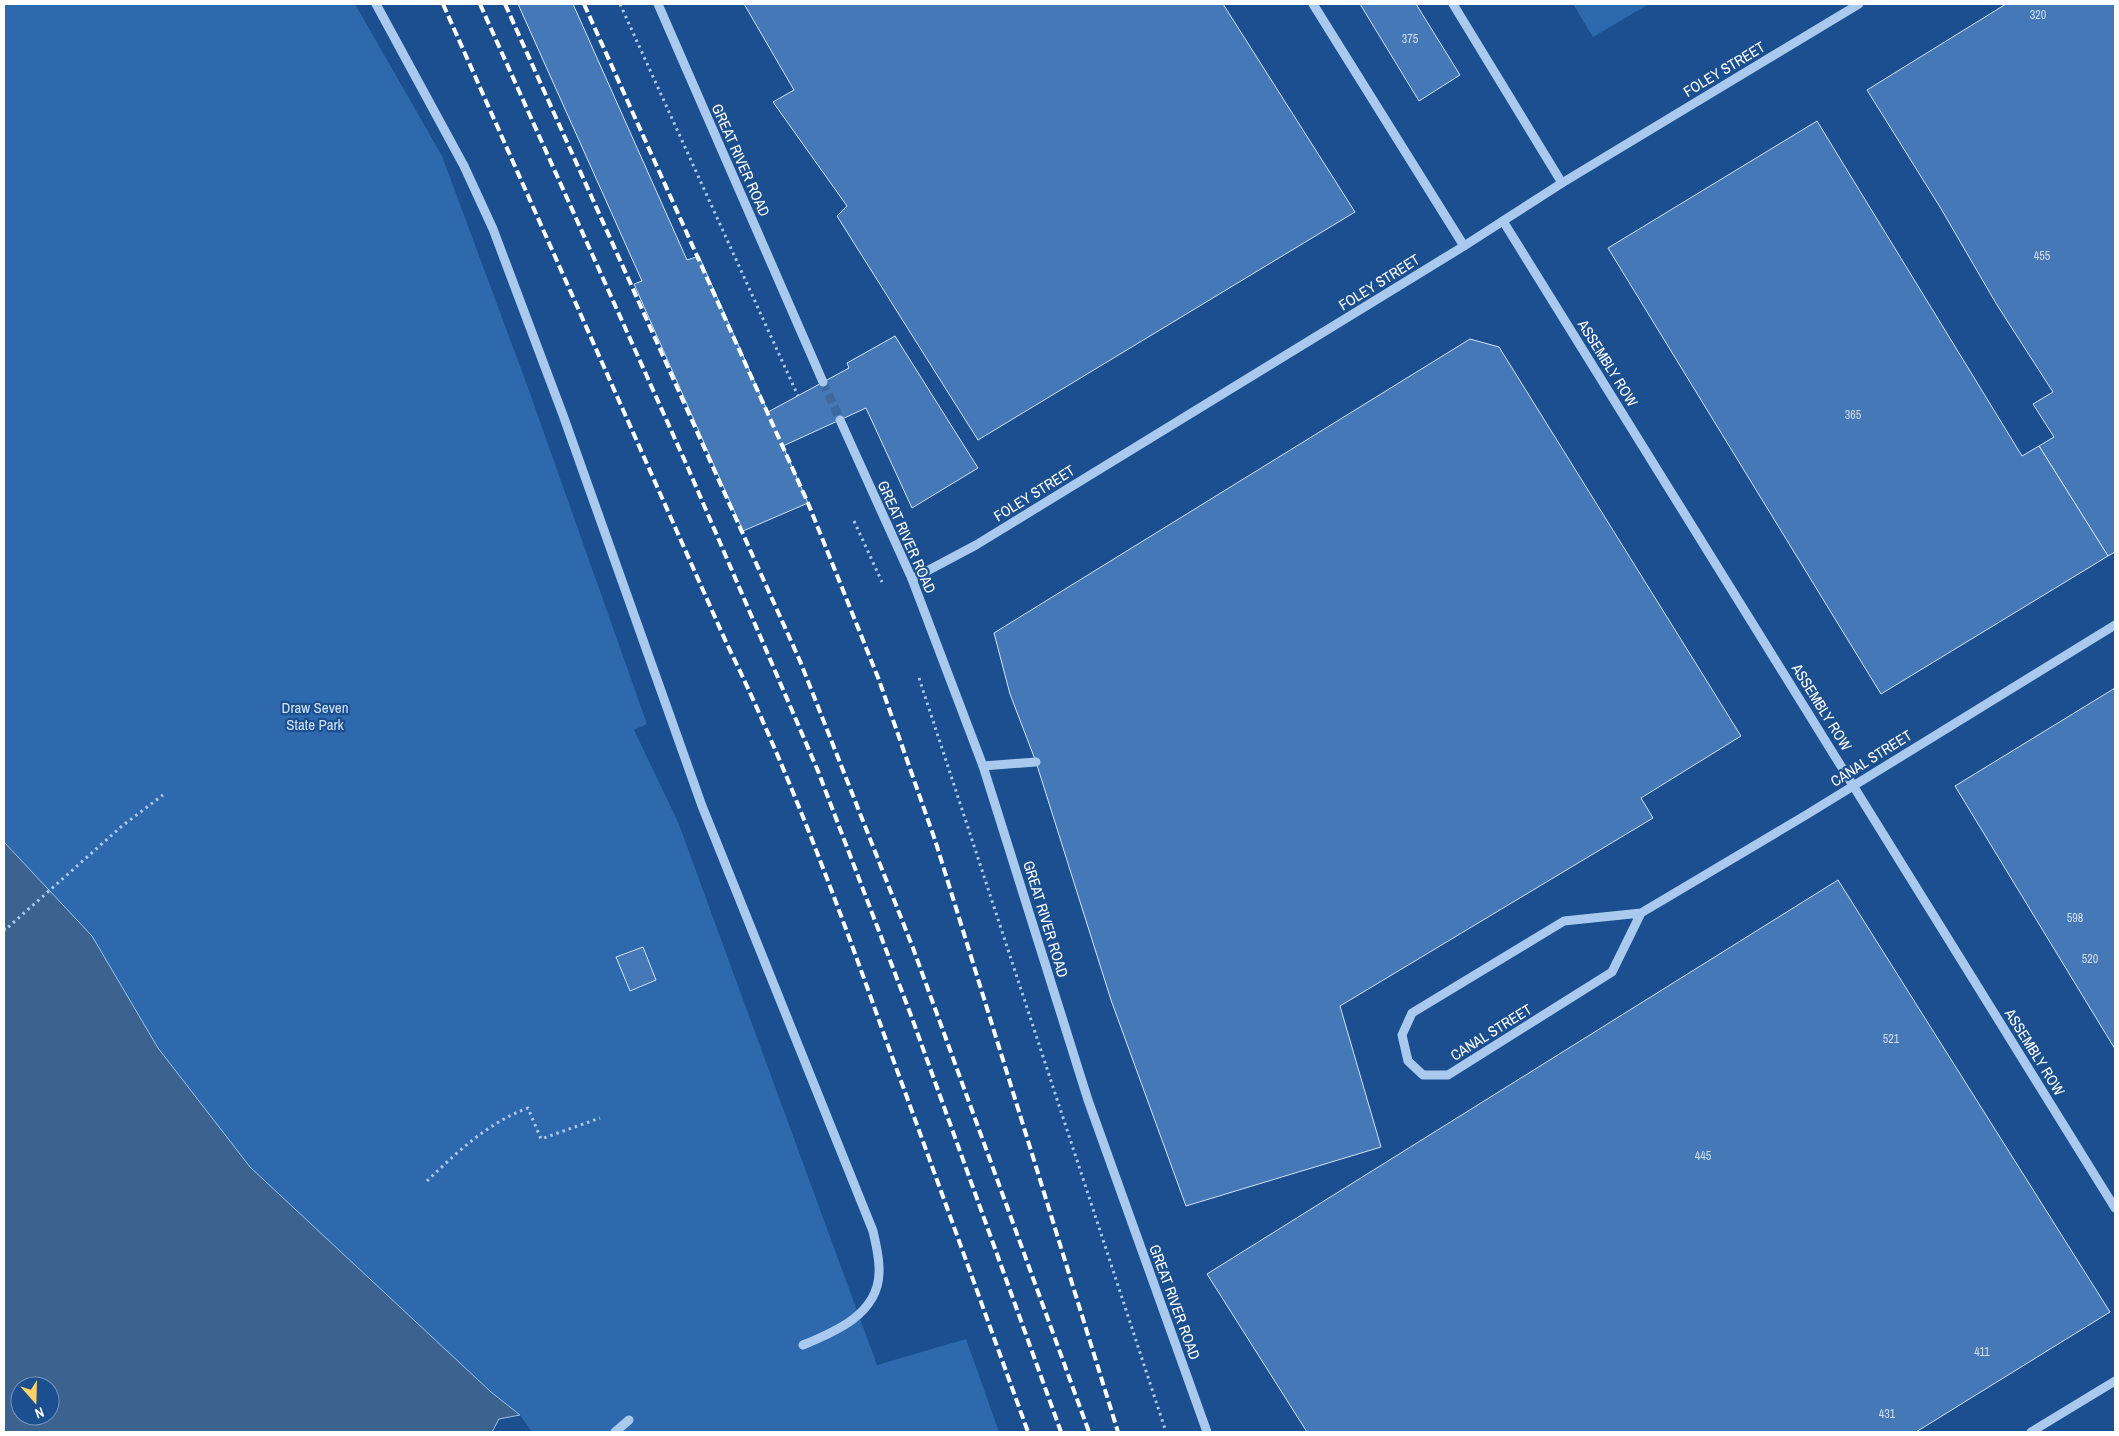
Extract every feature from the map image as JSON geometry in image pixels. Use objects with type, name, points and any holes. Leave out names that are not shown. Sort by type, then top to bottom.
[{"type":"street","points":[[376,4],[464,166],[493,228],[563,414],[702,806],[873,1231],[879,1273],[877,1289],[870,1303],[859,1314],[839,1328],[803,1345]]},
{"type":"street","name":"GREAT RIVER ROAD","points":[[658,4],[823,382]]},
{"type":"street","points":[[1313,4],[1464,246]]},
{"type":"street","points":[[1453,4],[1562,183]]},
{"type":"street","name":"FOLEY STREET","points":[[912,579],[976,545],[1503,222],[1562,183],[1858,4]]},
{"type":"street","name":"ASSEMBLY ROW","points":[[1503,222],[2115,1208]]},
{"type":"street","name":"GREAT RIVER ROAD","points":[[840,420],[912,579],[983,766],[1088,1100],[1207,1432]]},
{"type":"street","name":"CANAL STREET","points":[[1641,913],[1612,972],[1448,1075],[1423,1076],[1408,1061],[1402,1034],[1412,1013],[1564,921],[1641,913],[1806,815],[2115,625]]},
{"type":"street","points":[[983,766],[1036,762]]},
{"type":"street","points":[[2031,1432],[2115,1381]]},
{"type":"street","points":[[615,1432],[629,1420]]},
{"type":"path","points":[[620,4],[798,396]]},
{"type":"path","points":[[852,516],[883,586]]},
{"type":"path","points":[[918,674],[1166,1432]]},
{"type":"path","points":[[4,928],[6,930],[122,826],[163,795]]},
{"type":"path","points":[[427,1181],[457,1152],[518,1112],[528,1108],[541,1139],[600,1118]]},
{"type":"green space","name":"Draw Seven State Park","points":[[4,4],[355,4],[442,156],[527,385],[647,724],[634,730],[678,822],[877,1365],[966,1339],[999,1432],[532,1432],[520,1415],[491,1392],[250,1167],[158,1048],[92,936],[4,842]]},
{"type":"green space","points":[[1573,4],[1649,4],[1593,37]]},
{"type":"shaded area","points":[[4,842],[92,936],[158,1048],[250,1167],[491,1392],[520,1415],[499,1419],[492,1432],[4,1432]]},
{"type":"building","points":[[518,4],[573,4],[687,260],[699,256],[768,412],[849,368],[847,363],[895,336],[978,468],[912,508],[866,408],[783,446],[808,503],[743,531],[634,284],[642,281]]},
{"type":"building","points":[[744,4],[1223,4],[1355,212],[978,440],[837,216],[847,206],[773,102],[794,90]]},
{"type":"building","points":[[1360,4],[1416,4],[1460,75],[1419,101]]},
{"type":"building","points":[[2006,4],[2115,4],[2115,552],[2108,556],[2039,446],[2054,437],[2033,404],[2053,392],[1997,305],[1940,207],[1867,90]]},
{"type":"building","points":[[1817,121],[2022,456],[2039,446],[2108,556],[1881,694],[1608,248]]},
{"type":"building","points":[[1470,339],[1499,347],[1741,736],[1641,798],[1653,818],[1340,1006],[1381,1147],[1186,1206],[1111,1000],[1036,762],[1010,694],[994,633]]},
{"type":"building","points":[[2115,688],[2115,1049],[1955,786]]},
{"type":"building","points":[[1838,880],[2110,1312],[1916,1432],[1307,1432],[1207,1274]]},
{"type":"building","points":[[643,947],[656,980],[630,991],[616,957]]},
{"type":"tunnel","points":[[823,382],[840,420]]},
{"type":"railway","points":[[443,4],[792,789],[850,939],[1028,1432]]},
{"type":"railway","points":[[480,4],[688,468],[818,771],[912,1018],[1061,1432]]},
{"type":"railway","points":[[505,4],[800,661],[913,948],[1089,1432]]},
{"type":"railway","points":[[584,4],[808,503],[879,680],[935,840],[1118,1432]]}]
